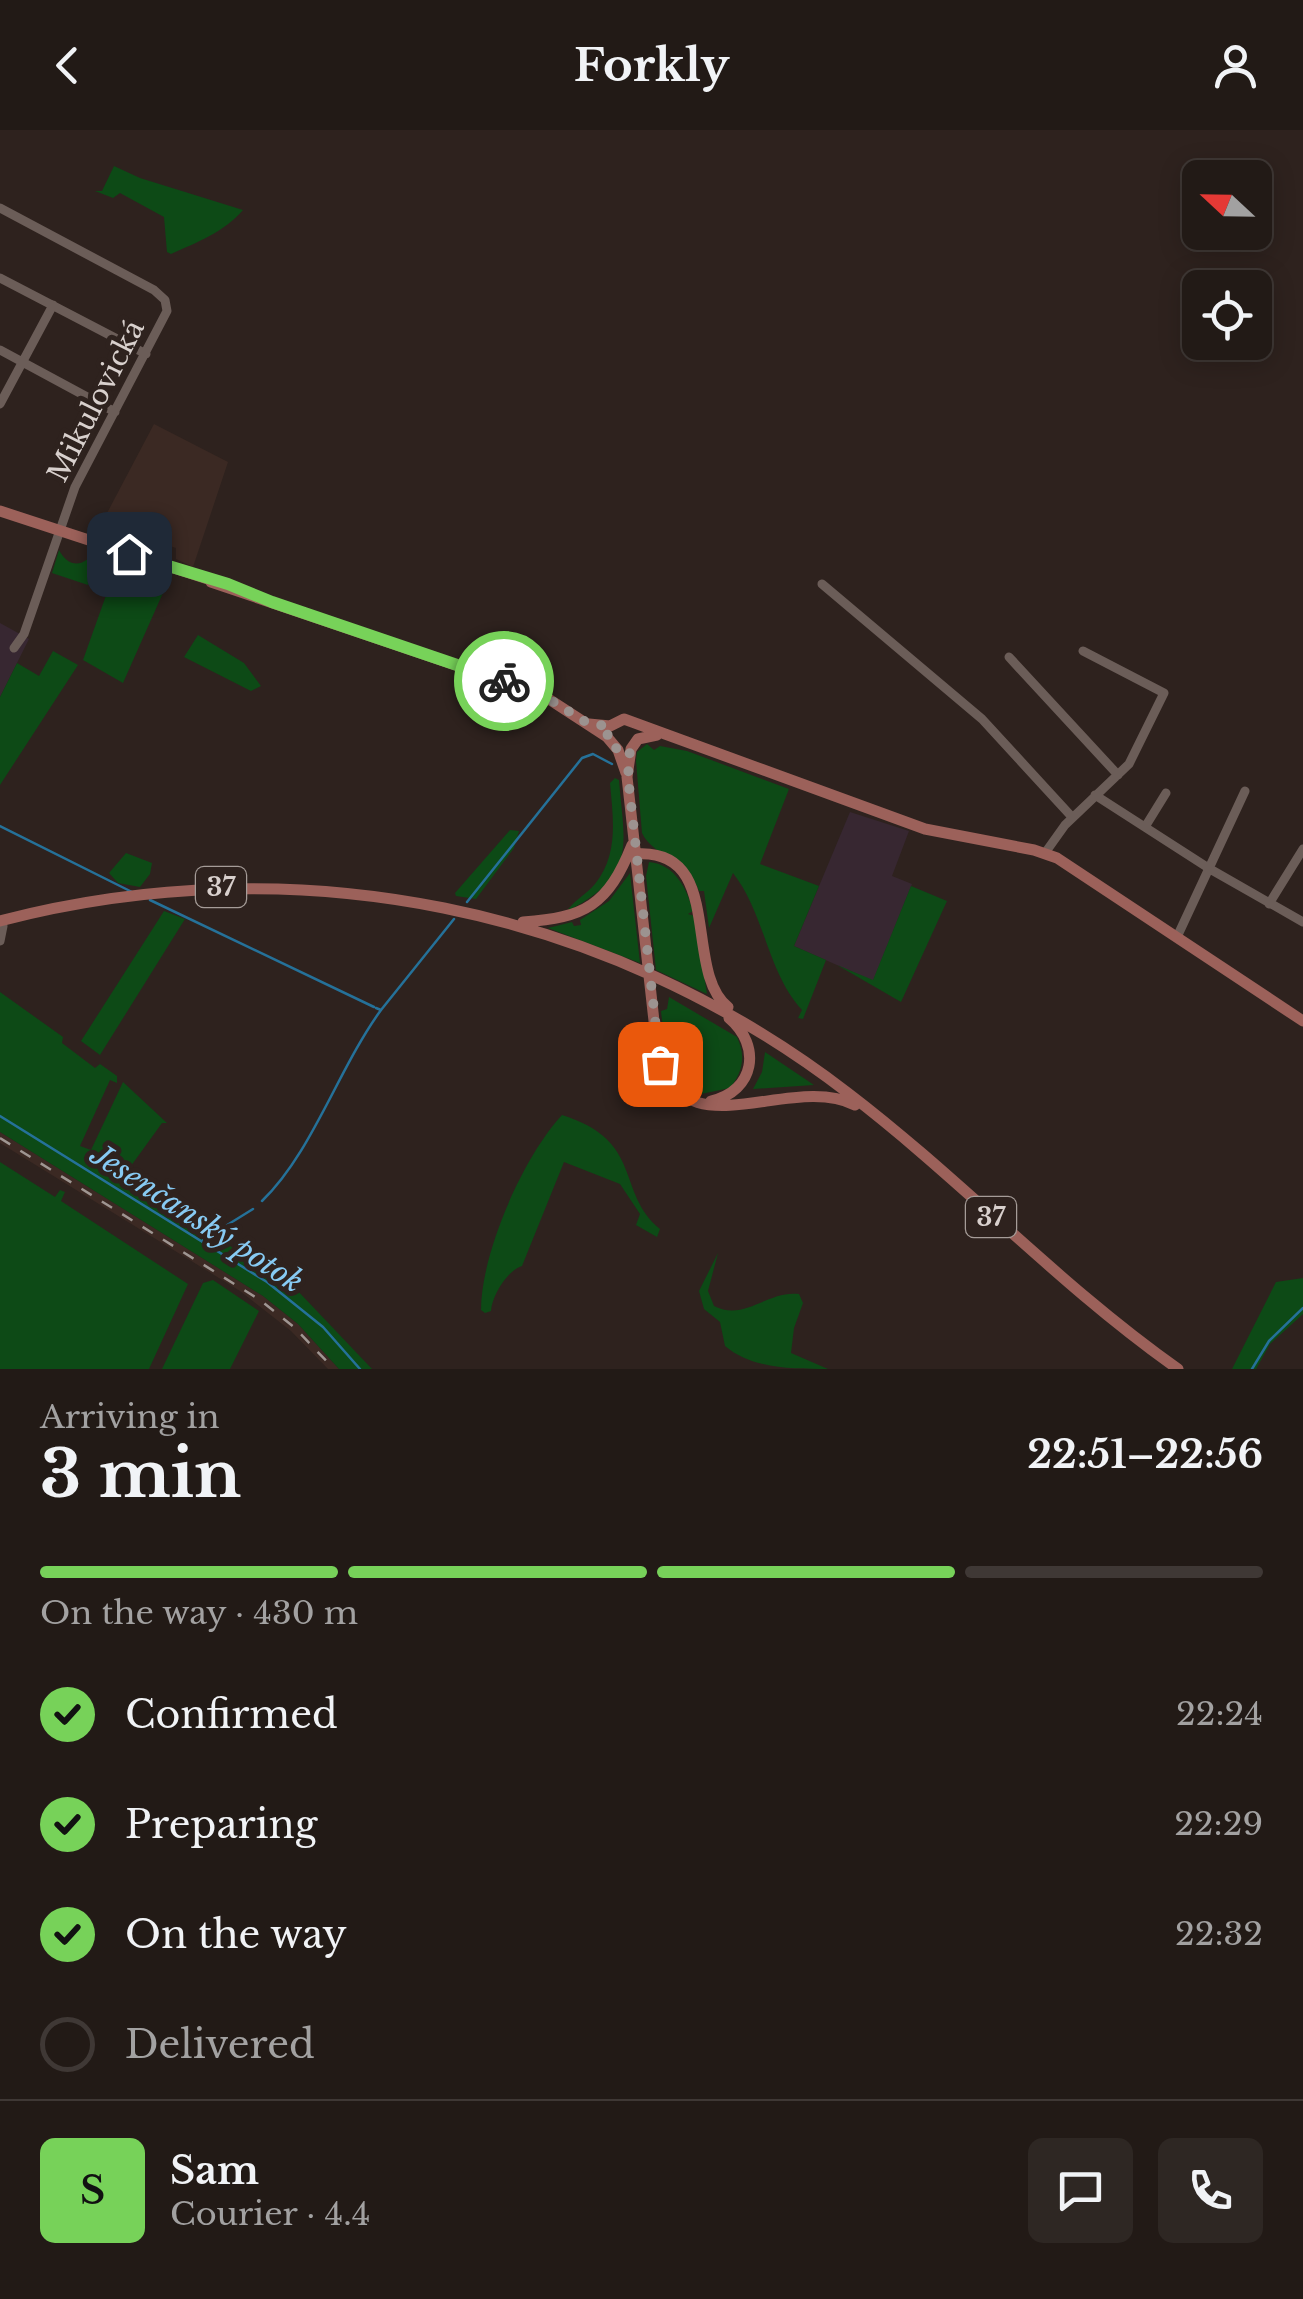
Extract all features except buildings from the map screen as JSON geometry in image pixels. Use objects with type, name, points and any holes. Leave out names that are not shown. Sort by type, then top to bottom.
[{"type":"main road","points":[[0,511],[535,692],[589,724],[631,741],[662,734],[925,829],[1045,853],[1071,866],[1303,1021]]},
{"type":"main road","points":[[211,582],[272,602]]},
{"type":"main road","points":[[609,732],[624,720],[631,741],[628,777],[652,1001],[662,1070],[675,1091],[692,1101],[720,1106],[825,1095],[845,1100],[880,1119]]},
{"type":"main road","points":[[512,923],[564,919],[590,907],[618,878],[635,848]]},
{"type":"main road","points":[[635,848],[663,858],[688,880],[698,904],[710,984],[721,1002],[751,1026]]},
{"type":"main road","name":"37","points":[[3,922],[145,893],[234,887],[337,890],[422,902],[512,923],[603,953],[708,1001],[814,1067],[880,1119],[1066,1282],[1178,1369]]},
{"type":"main road","points":[[692,1101],[715,1101],[734,1093],[745,1079],[751,1061],[745,1035],[708,1001]]},
{"type":"street","name":"Mikulovická","points":[[0,208],[160,294],[167,311],[76,487],[24,634],[14,648]]},
{"type":"street","points":[[0,278],[146,354]]},
{"type":"street","points":[[0,404],[53,305]]},
{"type":"street","points":[[0,350],[115,412]]},
{"type":"street","points":[[822,584],[982,718],[1072,818]]},
{"type":"street","points":[[1045,853],[1072,818],[1130,764],[1164,694],[1083,651]]},
{"type":"street","points":[[1009,657],[1118,775]]},
{"type":"street","points":[[1177,936],[1245,791]]},
{"type":"street","points":[[1145,828],[1166,793]]},
{"type":"street","points":[[1096,796],[1210,869],[1303,922]]},
{"type":"street","points":[[1269,904],[1303,849]]},
{"type":"street","points":[[0,941],[3,922]]},
{"type":"shaded area","points":[[154,424],[228,462],[193,567],[176,559],[176,548],[170,546],[163,557],[96,534]]},
{"type":"shaded area","points":[[0,623],[29,639],[0,697]]},
{"type":"shaded area","points":[[850,812],[909,831],[892,876],[912,884],[873,981],[794,946]]},
{"type":"shaded area","points":[[0,1132],[263,1296],[298,1324],[339,1369],[328,1369],[291,1331],[240,1291],[0,1143]]},
{"type":"green space","points":[[114,166],[243,210],[201,241],[171,254],[167,252],[164,217],[120,193],[113,198],[95,191],[102,191]]},
{"type":"green space","points":[[59,550],[77,564],[95,550],[114,566],[110,570],[126,588],[151,597],[155,587],[149,581],[170,577],[123,683],[83,660],[109,587],[90,580],[88,585],[52,573]]},
{"type":"green space","points":[[198,635],[244,663],[261,686],[251,691],[184,657]]},
{"type":"green space","points":[[53,651],[78,665],[0,785],[0,697],[17,663],[39,676]]},
{"type":"green space","points":[[647,744],[654,750],[660,746],[687,751],[789,789],[760,864],[819,886],[794,946],[826,960],[803,1019],[798,1018],[802,1010],[781,978],[752,906],[733,873],[709,928],[704,891],[699,891],[687,872],[654,848],[642,833],[636,761],[637,752]]},
{"type":"green space","points":[[615,778],[619,780],[623,823],[622,856],[606,885],[567,911],[595,884],[608,860],[613,835],[610,783]]},
{"type":"green space","points":[[510,830],[519,831],[514,848],[476,899],[456,896],[455,893]]},
{"type":"green space","points":[[126,853],[152,863],[150,874],[140,887],[118,883],[109,873]]},
{"type":"green space","points":[[649,862],[666,867],[687,894],[693,911],[688,914],[695,916],[707,994],[656,970],[646,876]]},
{"type":"green space","points":[[630,873],[640,963],[548,928],[572,922],[574,926],[581,925],[580,920],[609,901]]},
{"type":"green space","points":[[911,886],[947,901],[901,1002],[837,965],[873,980]]},
{"type":"green space","points":[[164,911],[185,919],[100,1055],[81,1041]]},
{"type":"green space","points":[[0,992],[63,1037],[62,1043],[95,1068],[100,1064],[117,1076],[117,1083],[110,1080],[80,1146],[91,1150],[123,1082],[167,1123],[162,1123],[123,1177],[295,1288],[372,1369],[339,1369],[298,1324],[263,1296],[0,1132]]},
{"type":"green space","points":[[669,997],[737,1037],[742,1063],[730,1088],[701,1094],[679,1080],[670,1048],[665,1049],[661,1011],[667,1009]]},
{"type":"green space","points":[[765,1052],[814,1085],[753,1089],[762,1072]]},
{"type":"green space","points":[[562,1115],[588,1126],[618,1153],[637,1199],[660,1229],[657,1237],[636,1225],[640,1214],[620,1184],[564,1162],[522,1266],[506,1278],[491,1311],[485,1313],[481,1310],[483,1287],[496,1234],[519,1180]]},
{"type":"green space","points":[[0,1162],[55,1197],[60,1190],[65,1192],[61,1201],[188,1284],[149,1369],[0,1369]]},
{"type":"green space","points":[[718,1253],[708,1291],[714,1306],[736,1310],[777,1296],[799,1294],[803,1303],[791,1353],[828,1369],[760,1363],[725,1346],[720,1322],[704,1309],[699,1291]]},
{"type":"green space","points":[[1303,1278],[1303,1314],[1270,1344],[1256,1369],[1232,1369],[1276,1282]]},
{"type":"green space","points":[[213,1280],[259,1311],[230,1369],[162,1369],[203,1283]]},
{"type":"waterway","points":[[467,902],[582,758],[593,754],[612,764]]},
{"type":"waterway","points":[[0,826],[134,893]]},
{"type":"waterway","points":[[150,900],[374,1007]]},
{"type":"waterway","points":[[376,1008],[381,1010],[454,919]]},
{"type":"waterway","points":[[262,1201],[296,1159],[381,1010]]},
{"type":"waterway","name":"Jesenčanský potok","points":[[0,1116],[267,1282],[323,1327],[360,1369]]},
{"type":"waterway","points":[[203,1240],[253,1209]]},
{"type":"waterway","points":[[1252,1369],[1269,1341],[1303,1308]]},
{"type":"railway","points":[[0,1138],[260,1300],[294,1327],[334,1369]]},
{"type":"way so far","points":[[504,681],[544,696],[589,724],[610,726],[607,737],[613,748],[630,749],[628,777],[660,1064]]},
{"type":"route","points":[[129,554],[211,582],[223,582],[504,681]]}]
